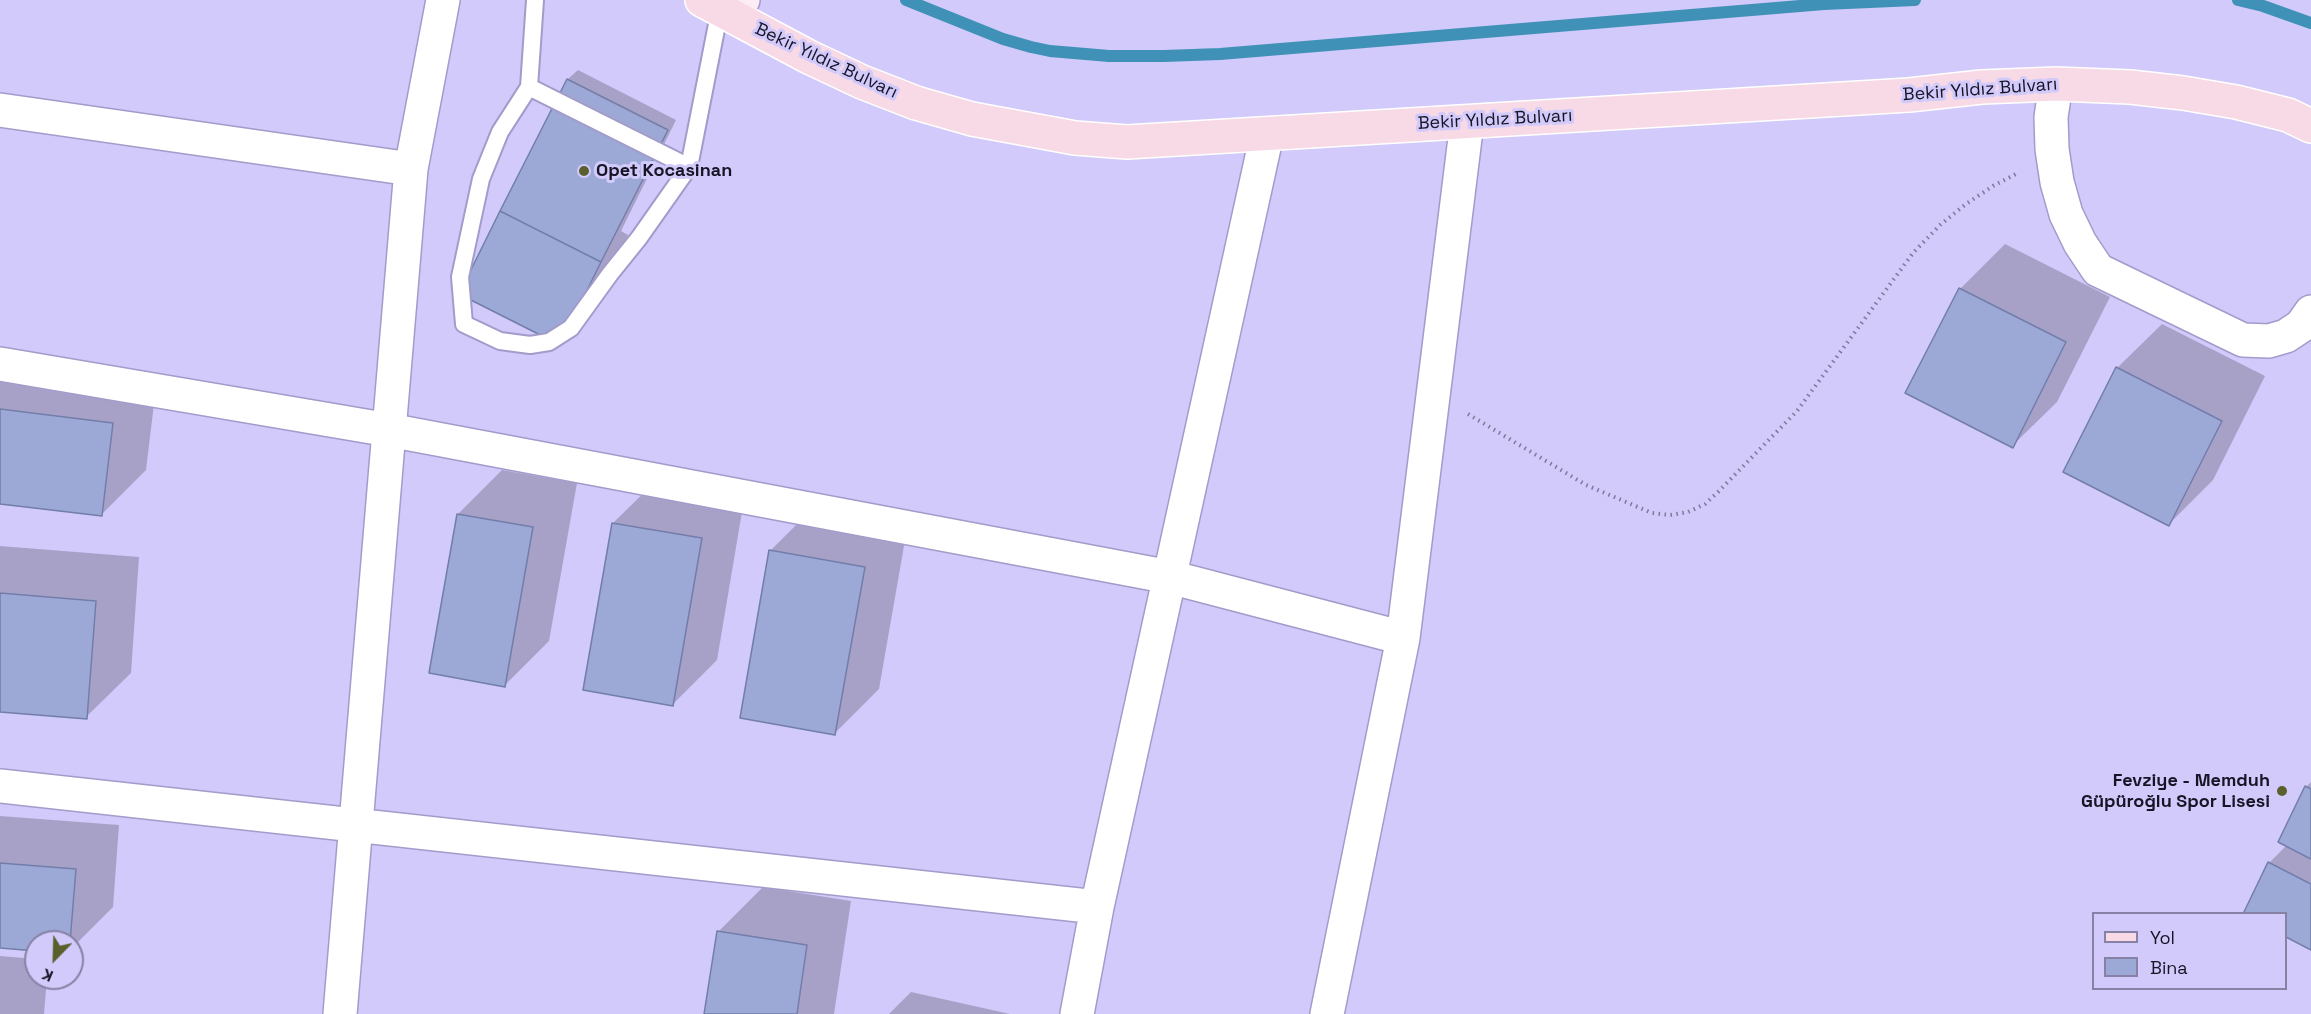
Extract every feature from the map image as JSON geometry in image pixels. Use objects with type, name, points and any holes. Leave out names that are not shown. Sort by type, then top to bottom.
[{"type":"main road","name":"Bekir Yıldız Bulvarı","points":[[722,3],[809,57],[862,82],[916,103],[972,119],[1075,138],[1127,142],[1909,95],[1982,87],[2056,84],[2130,87],[2183,93],[2236,102],[2288,115],[2311,126]]},
{"type":"street","points":[[340,1014],[411,169],[443,0]]},
{"type":"street","points":[[2056,84],[2051,117],[2057,182],[2066,214],[2080,243],[2098,270],[2243,340],[2269,341],[2286,336],[2301,326],[2311,312]]},
{"type":"street","points":[[0,110],[411,169]]},
{"type":"street","points":[[1327,1014],[1403,638],[1467,122]]},
{"type":"street","points":[[1077,1014],[1097,907],[1268,134]]},
{"type":"street","points":[[0,364],[389,430],[1170,577],[1403,638]]},
{"type":"street","points":[[0,786],[1097,907]]},
{"type":"lane","points":[[535,0],[529,87],[500,132],[481,179],[460,277],[464,324],[501,341],[530,345],[549,342],[571,328],[689,167],[722,3]]},
{"type":"lane","points":[[529,87],[689,167]]},
{"type":"path","points":[[1434,393],[1586,485],[1652,513],[1688,512],[1705,504],[1718,492],[1797,411],[1913,253],[1940,225],[1993,186],[2053,158]]},
{"type":"building","points":[[567,79],[668,130],[601,262],[500,211]]},
{"type":"building","points":[[500,211],[601,262],[560,345],[459,294]]},
{"type":"building","points":[[1959,288],[2066,342],[2013,448],[1905,393]]},
{"type":"building","points":[[2116,367],[2222,421],[2169,526],[2063,472]]},
{"type":"building","points":[[0,409],[113,423],[102,516],[0,504]]},
{"type":"building","points":[[457,514],[533,527],[505,687],[429,673]]},
{"type":"building","points":[[612,523],[702,538],[673,706],[583,690]]},
{"type":"building","points":[[769,550],[865,567],[835,735],[740,718]]},
{"type":"building","points":[[0,593],[96,601],[87,719],[0,712]]},
{"type":"building","points":[[2305,786],[2311,789],[2311,859],[2278,842]]},
{"type":"building","points":[[2268,862],[2311,884],[2311,950],[2287,938],[2287,912],[2244,912]]},
{"type":"building","points":[[0,863],[76,869],[71,930],[24,930],[24,950],[0,948]]},
{"type":"building","points":[[717,931],[807,945],[797,1014],[704,1014]]},
{"type":"waterway","points":[[906,0],[1003,39],[1031,47],[1109,56],[1220,54],[1824,4],[1915,0]]},
{"type":"waterway","points":[[2238,0],[2311,23]]},
{"type":"place","name":"Opet Kocasinan","points":[[584,171]]},
{"type":"place","name":"Fevziye - Memduh Güpüroğlu Spor Lisesi","points":[[2282,791]]}]
